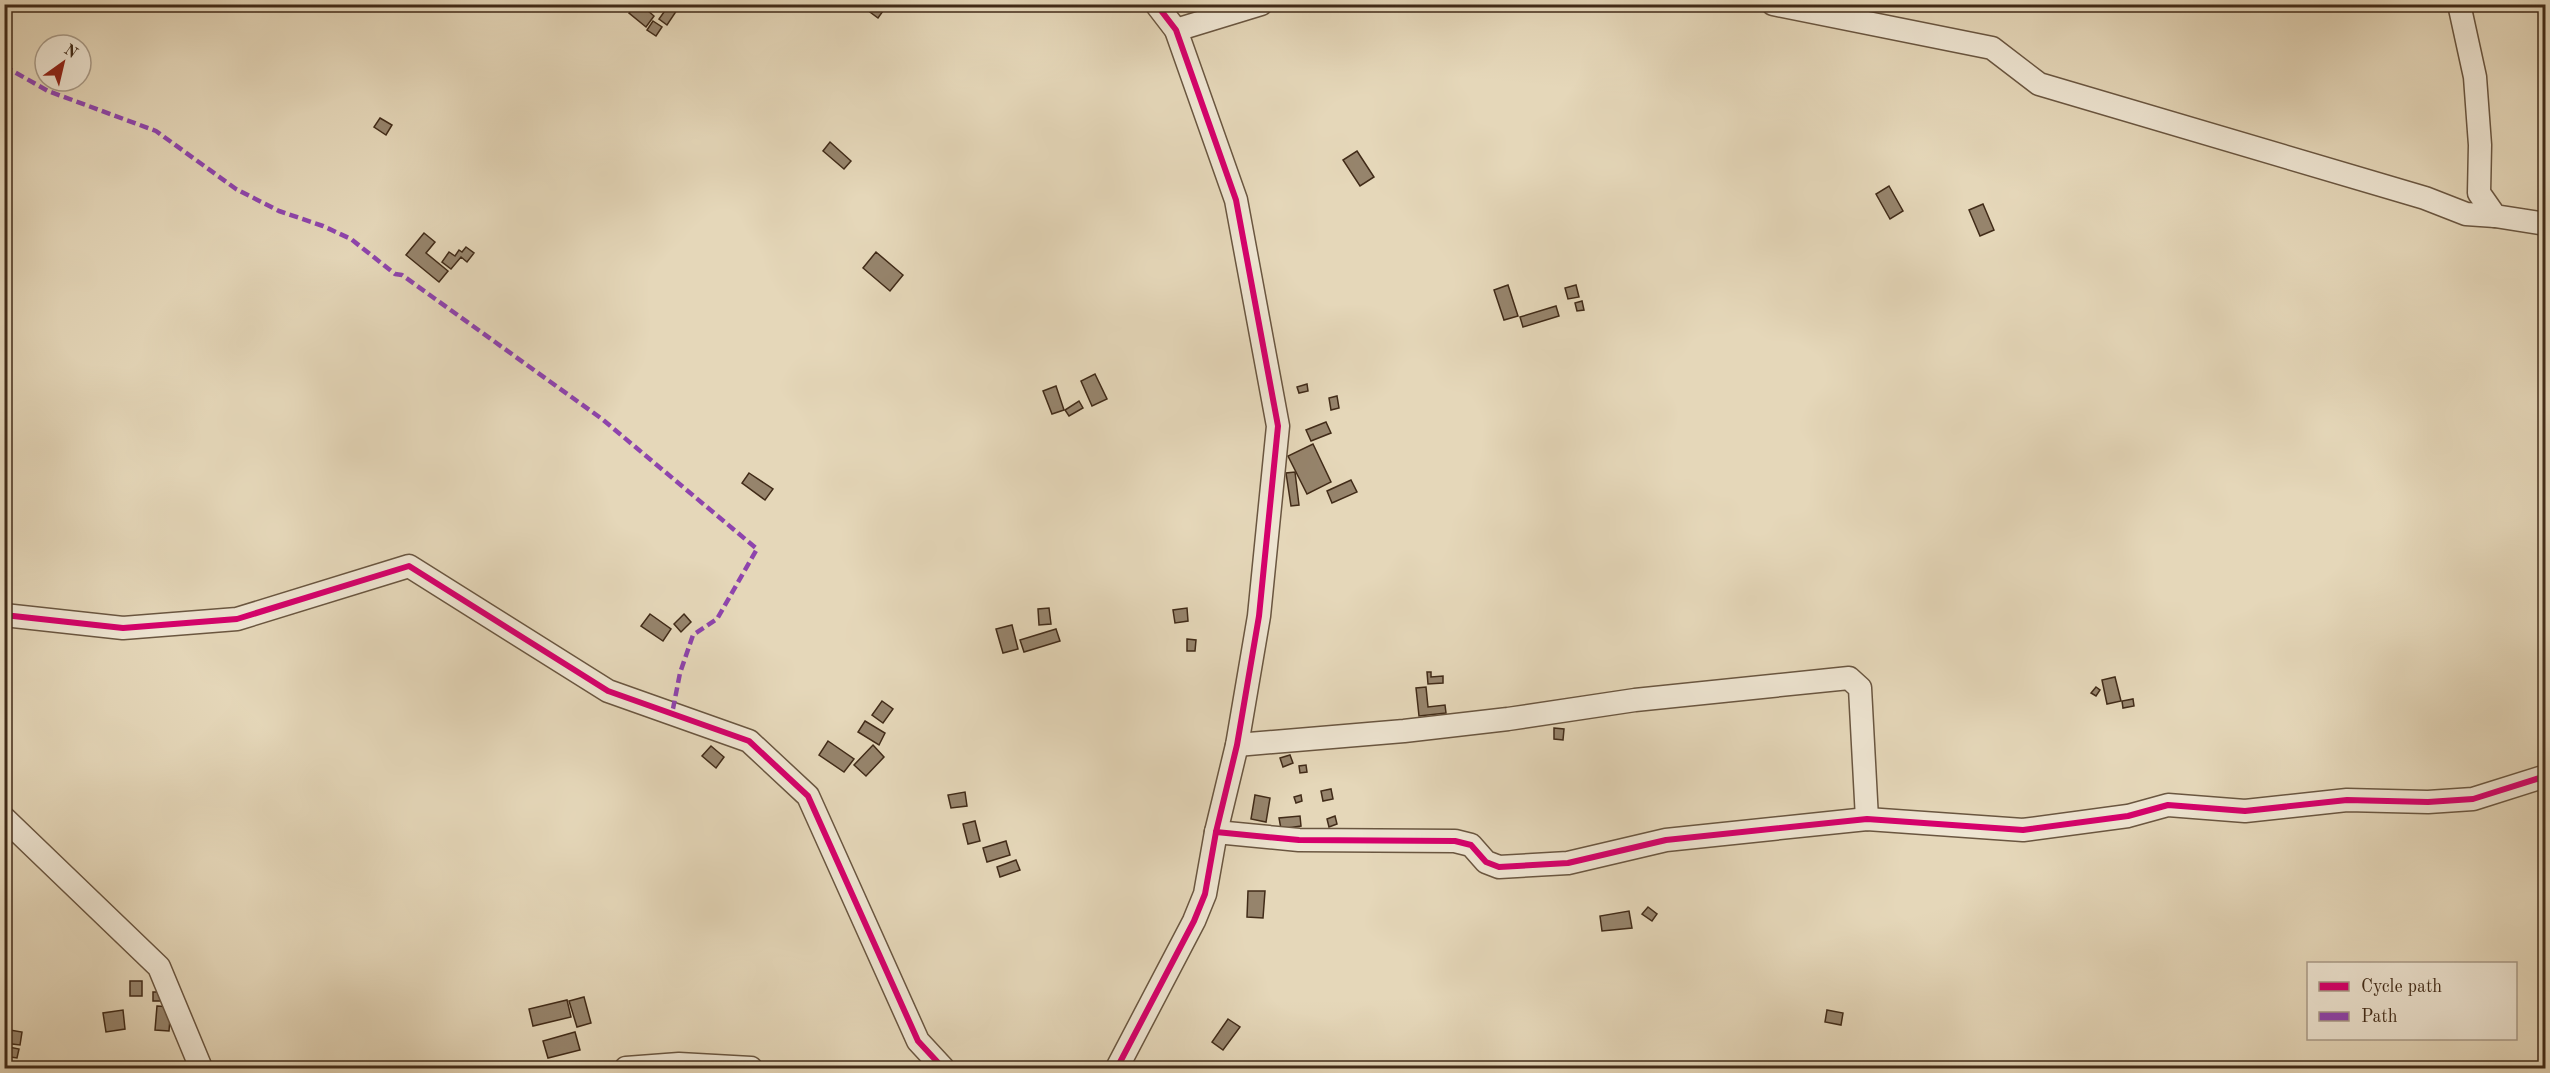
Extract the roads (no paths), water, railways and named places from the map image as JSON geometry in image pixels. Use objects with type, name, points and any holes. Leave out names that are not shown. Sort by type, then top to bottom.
[{"type":"street","points":[[1117,1068],[1199,910],[1205,894],[1216,832],[1237,745],[1259,616],[1278,426],[1236,200],[1176,30],[1155,4]]},
{"type":"street","points":[[1176,30],[1261,4]]},
{"type":"street","points":[[1773,4],[1992,48],[2039,84],[2424,198],[2466,214],[2546,224]]},
{"type":"street","points":[[2459,4],[2475,77],[2480,145],[2479,193],[2495,216]]},
{"type":"street","points":[[4,615],[123,628],[237,619],[409,566],[608,691],[749,741],[808,796],[918,1041],[943,1068]]},
{"type":"street","points":[[1237,745],[1404,731],[1508,719],[1635,700],[1849,678],[1860,688],[1867,819]]},
{"type":"street","points":[[1216,832],[1299,840],[1455,840],[1471,845],[1486,862],[1499,867],[1568,863],[1666,840],[1867,819],[2024,830],[2128,816],[2168,805],[2245,811],[2347,800],[2428,802],[2473,799],[2546,776]]},
{"type":"street","points":[[4,818],[159,967],[201,1068]]},
{"type":"street","points":[[626,1068],[679,1064],[751,1068]]}]
